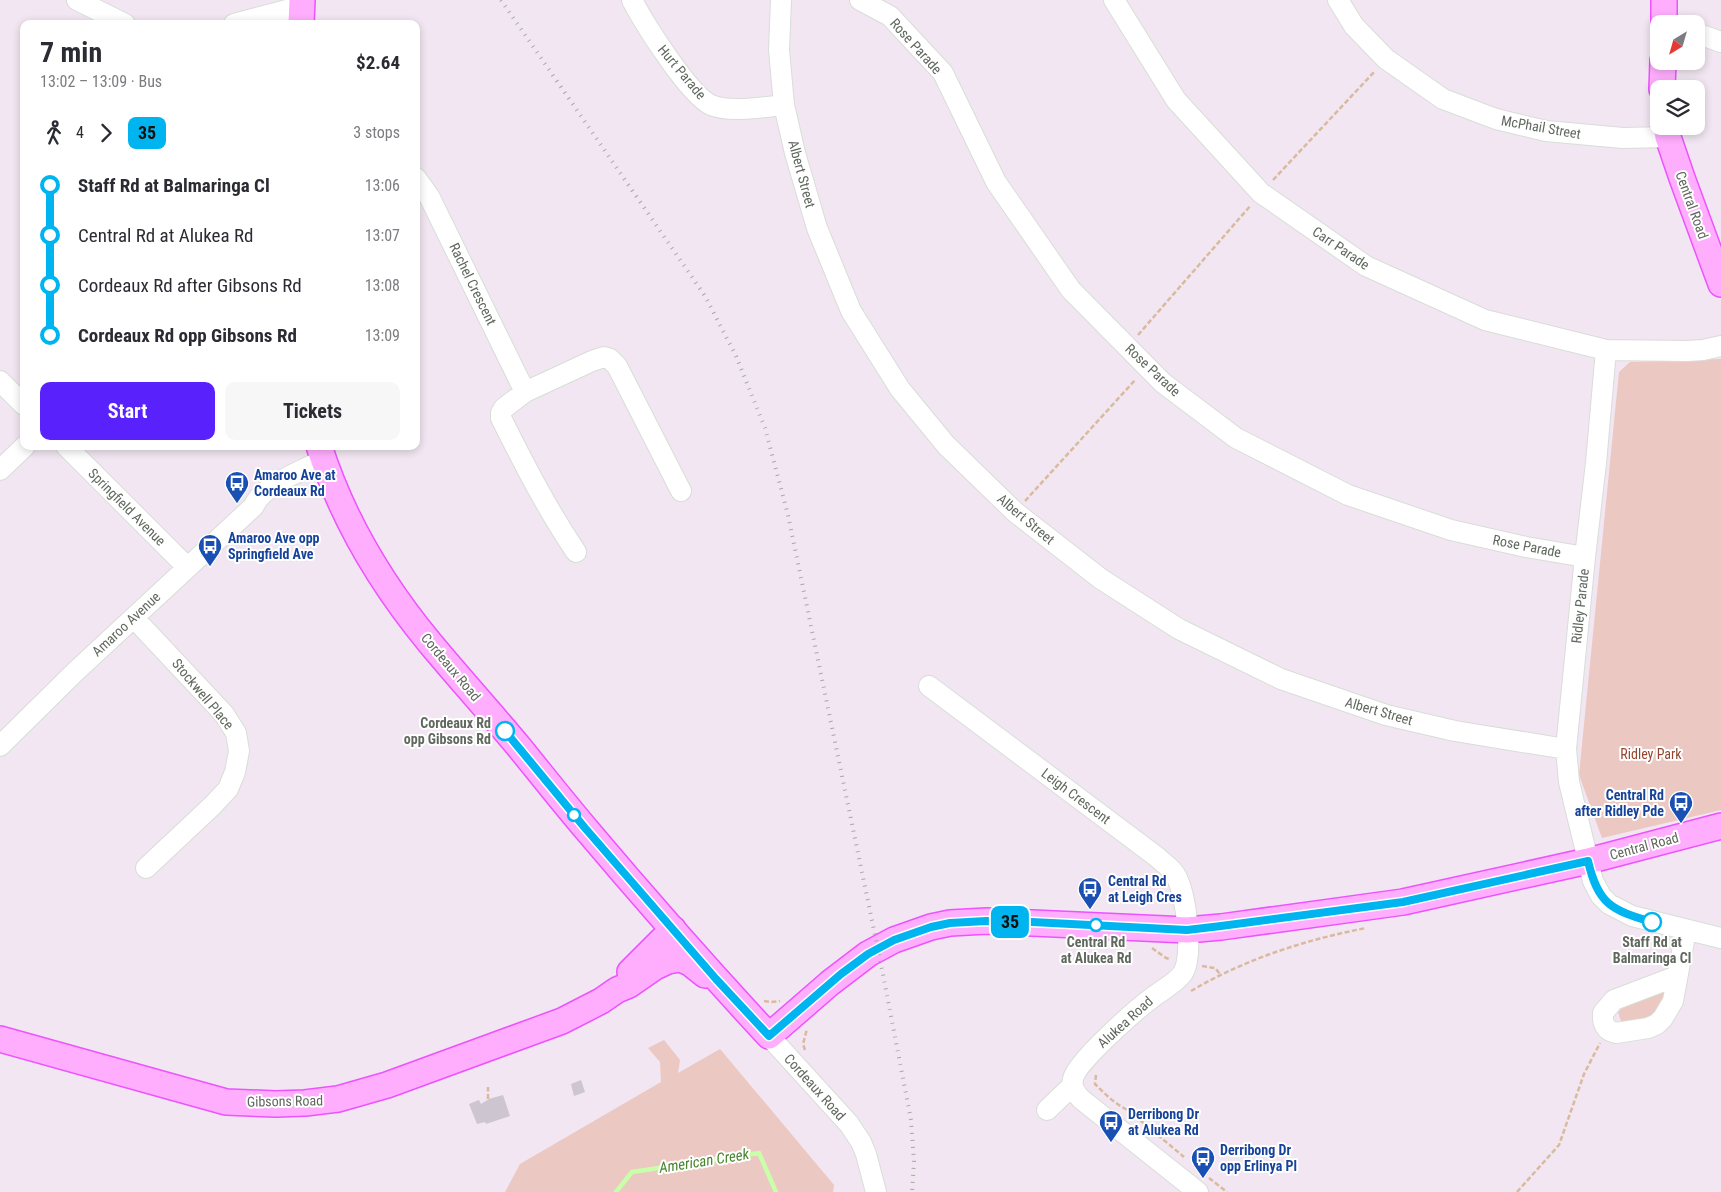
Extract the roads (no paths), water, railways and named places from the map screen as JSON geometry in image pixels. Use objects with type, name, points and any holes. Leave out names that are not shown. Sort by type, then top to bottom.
[{"type":"main road","points":[[1664,0],[1664,15]]},
{"type":"main road","name":"Central Road","points":[[1668,135],[1721,284]]},
{"type":"main road","name":"Cordeaux Road","points":[[323,459],[353,528],[386,583],[413,622],[585,828],[769,1036]]},
{"type":"main road","name":"Central Road","points":[[769,1036],[868,954],[894,940],[931,927],[950,923],[986,921],[1187,930],[1403,902],[1588,861],[1721,826]]},
{"type":"main road","name":"Gibsons Road","points":[[617,990],[625,977],[674,929]]},
{"type":"main road","name":"Gibsons Road","points":[[0,1039],[226,1102],[305,1103],[338,1099],[387,1085],[562,1021],[601,1001],[655,967],[668,961],[680,959],[690,963],[727,997],[739,1004]]},
{"type":"street","points":[[76,0],[117,20]]},
{"type":"street","name":"Hurt Parade","points":[[632,0],[656,41],[696,94],[710,104],[729,109],[784,105]]},
{"type":"street","name":"Albert Street","points":[[781,0],[779,50],[784,105],[817,228],[851,311],[900,389],[934,431],[1015,512],[1101,579],[1179,629],[1281,679],[1386,715],[1455,731],[1566,749]]},
{"type":"street","name":"Rose Parade","points":[[860,0],[890,16],[943,73],[996,182],[1071,290],[1163,383],[1236,438],[1348,496],[1451,530],[1526,547],[1585,557]]},
{"type":"street","name":"Carr Parade","points":[[1114,0],[1176,100],[1261,193],[1366,266],[1485,320],[1606,350],[1687,351],[1721,346]]},
{"type":"street","name":"McPhail Street","points":[[1338,0],[1354,26],[1386,59],[1444,99],[1496,119],[1546,131],[1623,138],[1650,134]]},
{"type":"street","points":[[253,20],[302,10]]},
{"type":"street","points":[[1705,36],[1721,42]]},
{"type":"street","name":"Rachel Crescent","points":[[420,184],[429,196],[525,392]]},
{"type":"street","name":"Ridley Parade","points":[[1606,350],[1566,749],[1569,782],[1588,861],[1596,888],[1601,896],[1609,904],[1632,916],[1721,938]]},
{"type":"street","points":[[576,552],[532,482],[501,418],[504,408],[525,392],[592,361],[604,357],[610,359],[617,366],[681,491]]},
{"type":"street","points":[[0,381],[20,400]]},
{"type":"street","points":[[0,470],[21,450]]},
{"type":"street","name":"Springfield Avenue","points":[[70,450],[187,567]]},
{"type":"street","name":"Amaroo Avenue","points":[[0,746],[61,685],[254,506],[261,504],[291,486],[323,459]]},
{"type":"street","name":"Stockwell Place","points":[[134,618],[224,714],[236,733],[239,751],[235,772],[228,789],[146,868]]},
{"type":"street","name":"Leigh Crescent","points":[[929,686],[1157,857],[1175,873],[1181,886],[1186,906],[1187,930]]},
{"type":"street","name":"Alukea Road","points":[[1046,1110],[1073,1085],[1073,1078],[1091,1054],[1136,1010],[1182,974],[1186,963],[1187,930]]},
{"type":"street","points":[[1677,976],[1610,1003],[1603,1013],[1602,1019],[1607,1029],[1616,1033],[1648,1028],[1657,1024],[1663,1018],[1673,1000],[1686,930]]},
{"type":"street","name":"Cordeaux Road","points":[[769,1036],[849,1124],[861,1142],[866,1154],[876,1192]]},
{"type":"street","points":[[1073,1085],[1075,1093],[1081,1099],[1202,1183]]},
{"type":"waterway","name":"American Creek","points":[[616,1192],[632,1172],[759,1153],[776,1192]]},
{"type":"railway","points":[[501,0],[705,296],[736,356],[765,428],[788,515],[881,964],[911,1120],[914,1161],[912,1192]]},
{"type":"place","name":"Amaroo Ave at Cordeaux Rd","points":[[237,504]]},
{"type":"place","name":"Amaroo Ave opp Springfield Ave","points":[[210,567]]},
{"type":"place","name":"Cordeaux Rd opp Gibsons Rd","points":[[505,731]]},
{"type":"place","name":"Central Rd after Ridley Pde","points":[[1681,824]]},
{"type":"place","name":"Central Rd at Leigh Cres","points":[[1090,910]]},
{"type":"place","name":"Staff Rd at Balmaringa Cl","points":[[1652,922]]},
{"type":"place","name":"Central Rd at Alukea Rd","points":[[1096,925]]},
{"type":"place","name":"Derribong Dr at Alukea Rd","points":[[1111,1143]]},
{"type":"place","name":"Derribong Dr opp Erlinya Pl","points":[[1203,1179]]},
{"type":"park label","name":"Ridley Park","points":[[1651,754]]}]
